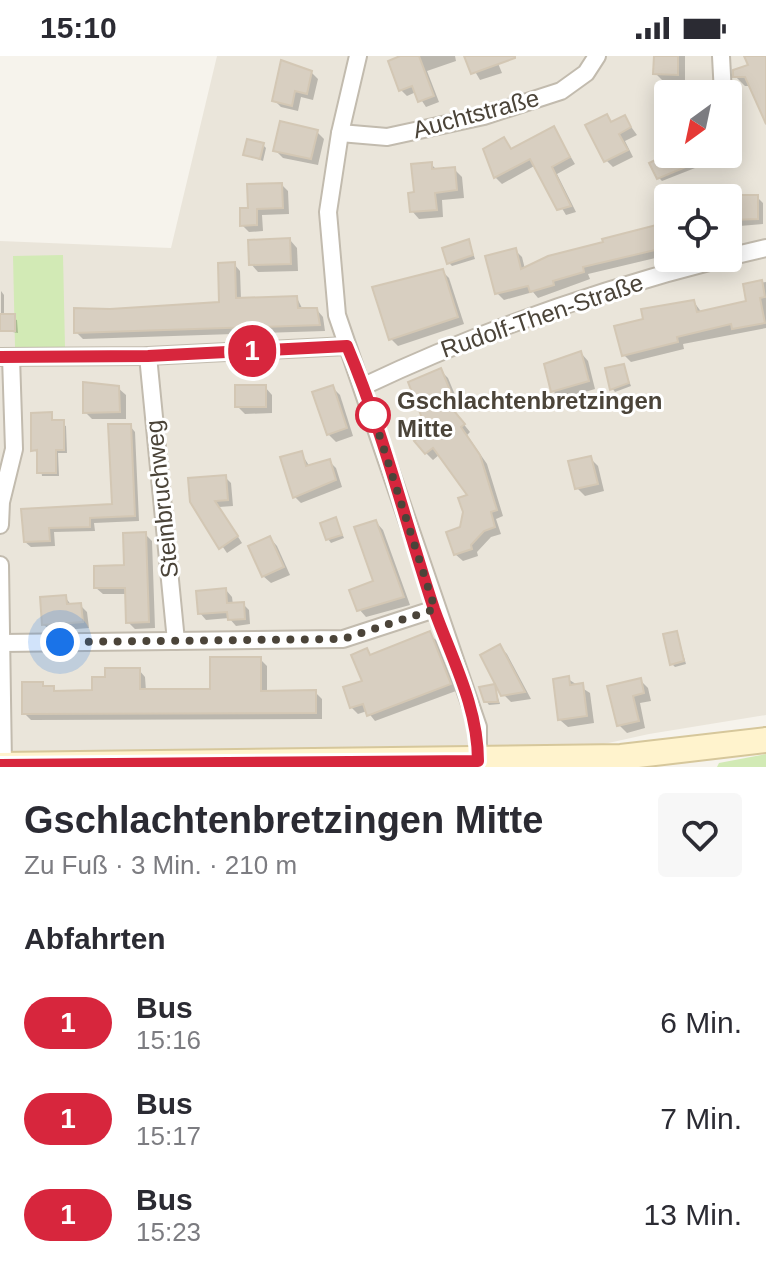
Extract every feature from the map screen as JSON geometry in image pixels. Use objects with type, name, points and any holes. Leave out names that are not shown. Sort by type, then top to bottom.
[{"type":"street","points":[[358,56],[340,133],[328,212],[337,315],[364,386],[435,609],[478,727],[478,764]]},
{"type":"street","name":"Auchtstraße","points":[[340,133],[387,137],[484,116],[561,91],[586,73],[597,56]]},
{"type":"street","points":[[721,56],[722,80]]},
{"type":"street","name":"Rudolf-Then-Straße","points":[[742,254],[766,248]]},
{"type":"street","name":"Rudolf-Then-Straße","points":[[364,386],[440,350],[671,272]]},
{"type":"street","points":[[0,525],[1,502],[14,449],[5,357],[148,356],[347,346]]},
{"type":"street","name":"Steinbruchweg","points":[[148,356],[176,641]]},
{"type":"street","points":[[0,565],[2,765],[478,764],[621,757],[766,740]]},
{"type":"street","points":[[2,643],[343,639],[435,609]]},
{"type":"shaded area","points":[[217,56],[766,56],[766,715],[649,734],[500,767],[0,767],[0,241],[171,248]]},
{"type":"green space","points":[[63,255],[65,347],[15,347],[13,256]]},
{"type":"green space","points":[[766,754],[766,767],[717,767],[719,763]]},
{"type":"building","points":[[400,56],[419,56],[434,96],[418,102],[412,86],[399,91],[388,61]]},
{"type":"building","points":[[464,56],[515,56],[515,58],[471,74]]},
{"type":"building","points":[[654,56],[678,56],[678,75],[653,74]]},
{"type":"building","points":[[744,56],[766,56],[766,124],[745,77],[733,77],[733,70],[748,65]]},
{"type":"building","points":[[281,60],[312,71],[307,94],[295,91],[292,106],[272,101]]},
{"type":"building","points":[[607,114],[611,122],[625,115],[631,127],[619,134],[628,150],[604,162],[585,125]]},
{"type":"building","points":[[280,121],[318,130],[311,159],[273,151]]},
{"type":"building","points":[[554,126],[570,157],[552,167],[571,206],[557,210],[530,159],[494,178],[483,149],[504,137],[511,149]]},
{"type":"building","points":[[247,139],[264,143],[260,159],[243,155]]},
{"type":"building","points":[[654,161],[654,168],[683,168],[657,179],[649,163]]},
{"type":"building","points":[[432,162],[432,169],[455,167],[457,190],[435,193],[437,210],[410,212],[408,193],[414,192],[411,164]]},
{"type":"building","points":[[282,183],[283,208],[257,209],[257,225],[240,226],[240,208],[248,208],[247,184]]},
{"type":"building","points":[[742,195],[758,195],[758,219],[742,220]]},
{"type":"building","points":[[654,226],[654,250],[583,267],[584,272],[530,292],[528,286],[495,294],[485,256],[516,248],[521,269],[548,256],[603,242],[602,239]]},
{"type":"building","points":[[290,238],[291,264],[249,265],[248,240]]},
{"type":"building","points":[[469,239],[473,255],[447,264],[442,248]]},
{"type":"building","points":[[235,262],[236,298],[297,296],[298,308],[317,308],[320,325],[74,333],[74,308],[110,309],[219,302],[218,263]]},
{"type":"building","points":[[443,269],[458,317],[389,340],[372,287]]},
{"type":"building","points":[[762,280],[765,297],[760,298],[765,323],[732,329],[731,324],[677,337],[678,342],[622,356],[614,326],[643,319],[641,309],[694,300],[697,312],[746,301],[743,284]]},
{"type":"building","points":[[0,314],[15,314],[15,331],[0,331]]},
{"type":"building","points":[[581,351],[589,381],[551,392],[544,364]]},
{"type":"building","points":[[624,364],[629,383],[610,390],[605,368]]},
{"type":"building","points":[[441,368],[452,395],[444,399],[465,424],[461,427],[480,455],[497,510],[491,512],[495,527],[484,531],[471,545],[472,549],[454,555],[446,532],[460,527],[463,512],[458,498],[467,495],[433,448],[425,454],[414,441],[427,431],[408,382]]},
{"type":"building","points":[[83,382],[119,386],[120,412],[83,413]]},
{"type":"building","points":[[235,385],[266,385],[266,407],[235,407]]},
{"type":"building","points":[[333,385],[347,428],[327,435],[312,392]]},
{"type":"building","points":[[52,412],[52,420],[64,420],[64,450],[56,450],[56,473],[37,473],[37,450],[31,451],[31,413]]},
{"type":"building","points":[[108,424],[131,424],[135,516],[90,518],[90,527],[49,528],[50,541],[24,542],[21,509],[112,504]]},
{"type":"building","points":[[302,451],[306,466],[330,459],[336,480],[293,498],[280,457]]},
{"type":"building","points":[[591,456],[598,484],[575,489],[568,461]]},
{"type":"building","points":[[226,475],[228,500],[215,501],[238,536],[219,549],[190,502],[188,478]]},
{"type":"building","points":[[336,517],[342,535],[326,540],[320,523]]},
{"type":"building","points":[[376,520],[404,597],[357,611],[349,590],[373,581],[354,527]]},
{"type":"building","points":[[146,532],[149,622],[126,623],[125,588],[94,588],[94,566],[124,565],[123,533]]},
{"type":"building","points":[[270,536],[284,567],[262,577],[248,546]]},
{"type":"building","points":[[226,588],[227,603],[244,602],[245,619],[228,620],[227,612],[198,614],[196,591]]},
{"type":"building","points":[[66,595],[67,604],[81,603],[83,622],[42,625],[40,597]]},
{"type":"building","points":[[430,631],[451,684],[367,716],[363,704],[350,708],[343,687],[362,681],[351,655],[367,648],[370,655]]},
{"type":"building","points":[[677,631],[684,661],[670,665],[663,634]]},
{"type":"building","points":[[500,644],[525,692],[501,696],[480,655]]},
{"type":"building","points":[[210,657],[261,657],[261,691],[316,690],[316,713],[22,714],[22,682],[43,682],[43,686],[54,686],[54,691],[92,690],[92,677],[105,677],[105,668],[140,668],[140,689],[210,689]]},
{"type":"building","points":[[569,676],[570,685],[583,683],[587,716],[558,720],[553,679]]},
{"type":"building","points":[[641,678],[644,693],[633,696],[639,721],[617,726],[607,686]]},
{"type":"building","points":[[495,684],[498,702],[484,702],[479,687]]},
{"type":"bus line","name":"1","points":[[0,357],[148,356],[347,346],[364,386],[435,609],[478,727],[478,761],[0,765]]},
{"type":"place","name":"Gschlachtenbretzingen Mitte","points":[[373,415]]},
{"type":"route","points":[[60,642],[343,639],[435,609],[373,415]]}]
